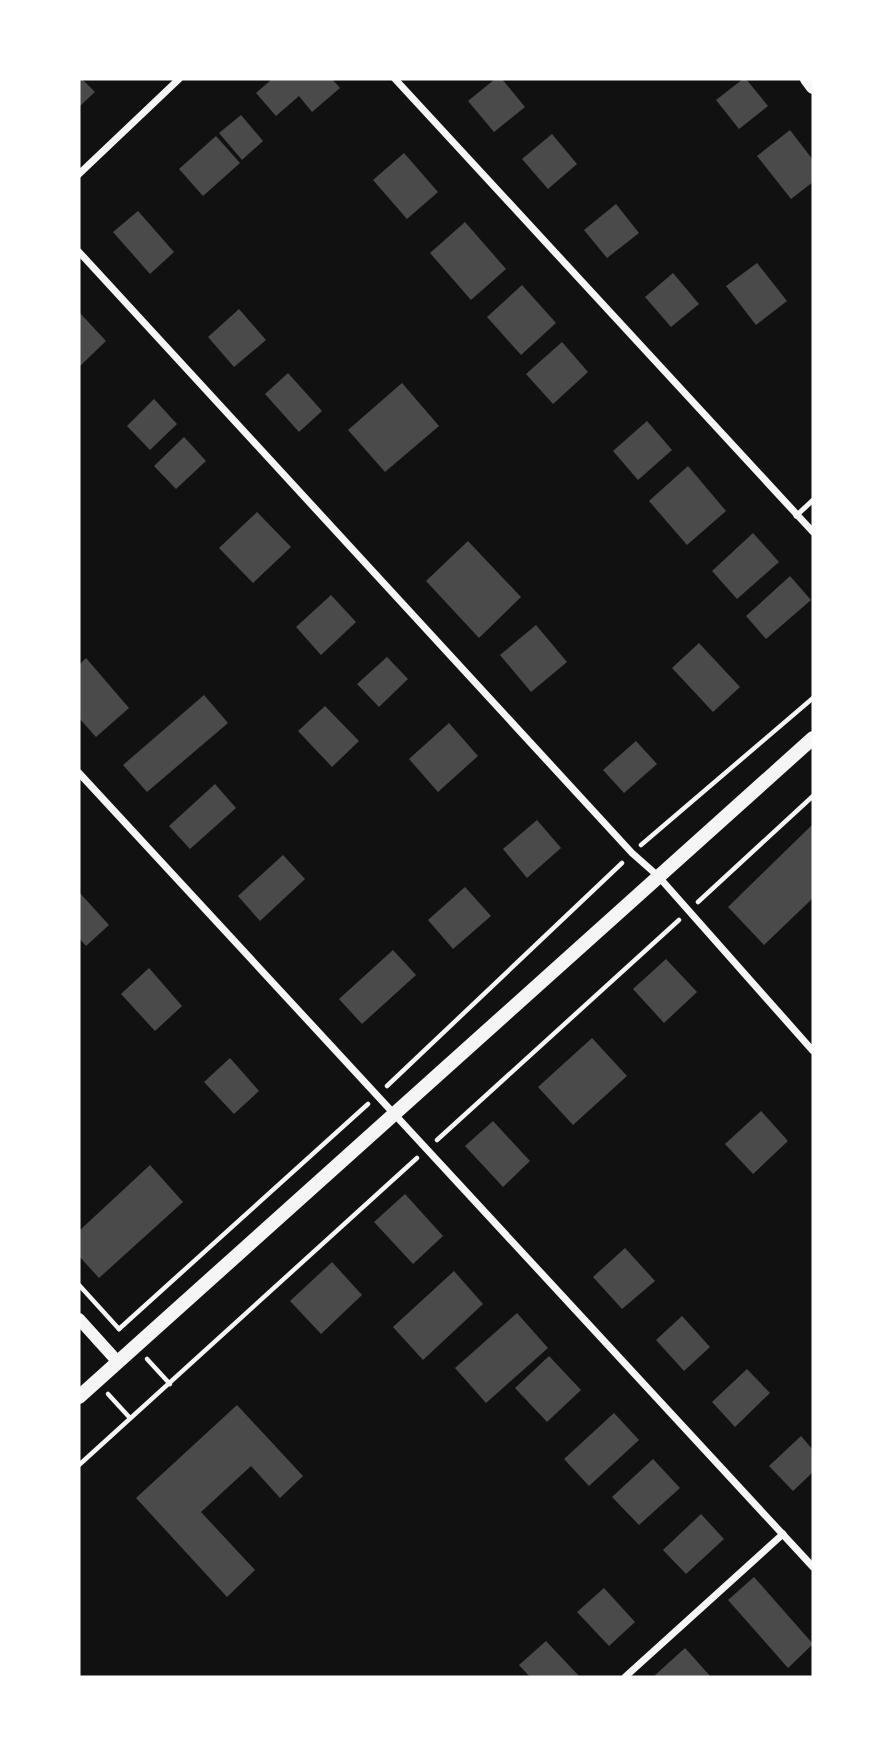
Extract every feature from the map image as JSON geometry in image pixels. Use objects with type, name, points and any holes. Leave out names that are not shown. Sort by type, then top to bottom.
[{"type":"main road","points":[[807,79],[813,87]]},
{"type":"main road","points":[[79,1397],[813,737]]},
{"type":"street","points":[[79,174],[179,79]]},
{"type":"street","points":[[395,79],[813,532]]},
{"type":"street","points":[[79,252],[632,853],[658,876],[813,1051]]},
{"type":"street","points":[[79,772],[376,1097],[813,1567]]},
{"type":"street","points":[[79,1319],[117,1361]]},
{"type":"street","points":[[625,1677],[783,1534]]},
{"type":"lane","points":[[796,516],[813,500]]},
{"type":"path","points":[[119,1329],[376,1097],[632,853],[813,698]]},
{"type":"path","points":[[79,1465],[813,796]]},
{"type":"building","points":[[79,79],[95,92],[79,107]]},
{"type":"building","points":[[272,79],[332,79],[340,88],[312,112],[299,96],[276,116],[256,93]]},
{"type":"building","points":[[495,79],[502,79],[525,107],[494,132],[468,101]]},
{"type":"building","points":[[746,79],[768,106],[739,129],[716,100]]},
{"type":"building","points":[[241,115],[263,141],[242,160],[219,133]]},
{"type":"building","points":[[790,130],[813,160],[813,182],[791,199],[757,156]]},
{"type":"building","points":[[552,134],[577,164],[548,189],[522,159]]},
{"type":"building","points":[[216,136],[240,163],[203,196],[179,169]]},
{"type":"building","points":[[404,153],[438,192],[407,219],[373,180]]},
{"type":"building","points":[[616,204],[639,233],[607,258],[584,230]]},
{"type":"building","points":[[138,211],[174,252],[150,274],[113,232]]},
{"type":"building","points":[[465,222],[506,269],[471,300],[430,253]]},
{"type":"building","points":[[757,263],[787,301],[756,325],[726,286]]},
{"type":"building","points":[[673,273],[699,304],[671,327],[645,297]]},
{"type":"building","points":[[522,285],[556,323],[521,355],[487,317]]},
{"type":"building","points":[[239,309],[266,340],[234,367],[208,337]]},
{"type":"building","points":[[79,312],[106,341],[79,367]]},
{"type":"building","points":[[562,342],[588,372],[553,404],[526,374]]},
{"type":"building","points":[[288,373],[322,411],[299,432],[265,394]]},
{"type":"building","points":[[402,383],[439,426],[385,472],[348,430]]},
{"type":"building","points":[[154,399],[177,424],[150,450],[127,426]]},
{"type":"building","points":[[647,421],[672,450],[638,480],[613,451]]},
{"type":"building","points":[[184,437],[206,461],[176,489],[154,466]]},
{"type":"building","points":[[688,466],[726,511],[687,545],[649,501]]},
{"type":"building","points":[[257,512],[291,547],[253,583],[219,548]]},
{"type":"building","points":[[753,533],[779,562],[737,599],[712,571]]},
{"type":"building","points":[[468,541],[521,597],[479,638],[426,581]]},
{"type":"building","points":[[790,576],[811,600],[766,639],[746,616]]},
{"type":"building","points":[[331,595],[356,622],[321,655],[296,627]]},
{"type":"building","points":[[536,625],[567,662],[531,692],[500,655]]},
{"type":"building","points":[[699,643],[740,687],[713,712],[672,668]]},
{"type":"building","points":[[387,657],[408,679],[379,707],[357,684]]},
{"type":"building","points":[[86,658],[129,708],[96,737],[79,718],[79,665]]},
{"type":"building","points":[[204,695],[228,723],[147,792],[123,765]]},
{"type":"building","points":[[325,706],[359,741],[332,767],[298,731]]},
{"type":"building","points":[[449,723],[478,756],[438,792],[409,759]]},
{"type":"building","points":[[636,741],[657,764],[624,793],[603,770]]},
{"type":"building","points":[[215,784],[236,808],[190,849],[169,826]]},
{"type":"building","points":[[537,820],[561,848],[527,878],[503,849]]},
{"type":"building","points":[[813,824],[813,898],[764,945],[728,907]]},
{"type":"building","points":[[283,855],[305,879],[260,921],[238,896]]},
{"type":"building","points":[[465,887],[491,916],[453,949],[428,920]]},
{"type":"building","points":[[79,892],[109,925],[86,946],[79,938]]},
{"type":"building","points":[[393,950],[416,975],[362,1024],[339,999]]},
{"type":"building","points":[[666,959],[697,992],[664,1023],[633,989]]},
{"type":"building","points":[[149,968],[182,1006],[155,1031],[121,994]]},
{"type":"building","points":[[592,1038],[627,1076],[573,1125],[538,1087]]},
{"type":"building","points":[[230,1058],[259,1091],[234,1114],[204,1082]]},
{"type":"building","points":[[761,1111],[788,1141],[753,1174],[725,1144]]},
{"type":"building","points":[[493,1121],[530,1161],[503,1187],[465,1146]]},
{"type":"building","points":[[150,1165],[183,1202],[99,1278],[79,1256],[79,1231]]},
{"type":"building","points":[[405,1194],[443,1236],[413,1264],[374,1222]]},
{"type":"building","points":[[625,1248],[655,1281],[622,1309],[593,1277]]},
{"type":"building","points":[[332,1262],[362,1295],[321,1334],[290,1301]]},
{"type":"building","points":[[454,1271],[483,1304],[423,1360],[393,1327]]},
{"type":"building","points":[[517,1313],[548,1348],[486,1403],[455,1368]]},
{"type":"building","points":[[682,1316],[710,1347],[684,1371],[656,1340]]},
{"type":"building","points":[[549,1356],[581,1390],[547,1422],[515,1388]]},
{"type":"building","points":[[747,1369],[770,1393],[735,1427],[712,1402]]},
{"type":"building","points":[[237,1405],[303,1476],[280,1498],[251,1466],[201,1512],[255,1570],[227,1597],[136,1498]]},
{"type":"building","points":[[614,1413],[639,1440],[589,1486],[564,1459]]},
{"type":"building","points":[[801,1436],[813,1450],[813,1472],[793,1491],[769,1466]]},
{"type":"building","points":[[653,1459],[680,1488],[639,1525],[612,1497]]},
{"type":"building","points":[[701,1514],[724,1539],[686,1574],[663,1550]]},
{"type":"building","points":[[754,1577],[813,1644],[788,1668],[728,1600]]},
{"type":"building","points":[[604,1588],[635,1622],[609,1646],[577,1612]]},
{"type":"building","points":[[546,1641],[578,1677],[530,1677],[519,1665]]},
{"type":"building","points":[[685,1648],[711,1677],[653,1677]]}]
